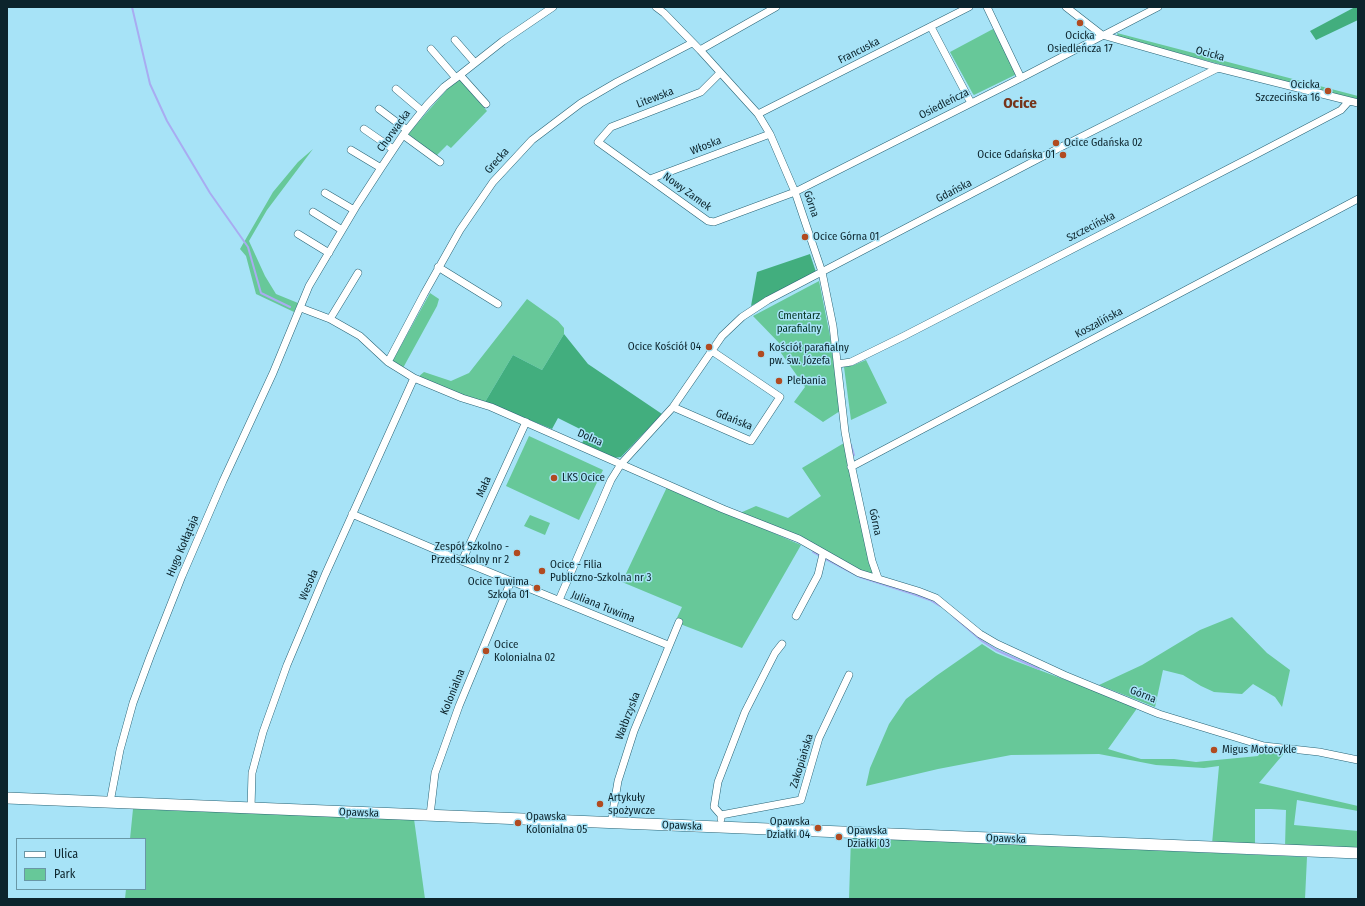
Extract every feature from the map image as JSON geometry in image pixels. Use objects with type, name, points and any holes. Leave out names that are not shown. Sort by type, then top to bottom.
[{"type":"main road","name":"Opawska","points":[[7,798],[1358,853]]},
{"type":"street","name":"Chorwacka","points":[[301,308],[309,286],[354,210],[393,149],[422,111],[444,87],[503,41],[553,7]]},
{"type":"street","name":"Górna","points":[[656,7],[664,13],[700,50],[758,114],[770,134],[795,192],[822,272],[833,326],[845,432],[851,467],[872,561],[878,578],[936,598],[980,634],[1013,652],[1159,714],[1264,746],[1319,752],[1358,760]]},
{"type":"street","points":[[700,50],[776,7]]},
{"type":"street","name":"Francuska","points":[[758,114],[969,7]]},
{"type":"street","points":[[987,7],[1021,78]]},
{"type":"street","name":"Ocicka","points":[[1066,7],[1102,35],[1218,68],[1358,103]]},
{"type":"street","name":"Osiedleńcza","points":[[795,192],[1158,7]]},
{"type":"street","points":[[931,27],[971,103]]},
{"type":"street","points":[[455,40],[475,63]]},
{"type":"street","name":"Grecka","points":[[388,362],[438,267],[460,230],[493,182],[532,140],[581,103],[617,82],[692,43]]},
{"type":"street","points":[[431,49],[486,104]]},
{"type":"street","name":"Gdańska","points":[[559,600],[611,480],[621,464],[674,407],[722,336],[742,317],[768,300],[1055,150],[1218,68]]},
{"type":"street","name":"Litewska","points":[[598,142],[612,127],[701,92],[720,73]]},
{"type":"street","points":[[396,89],[422,111]]},
{"type":"street","name":"Szczecińska","points":[[838,364],[851,362],[904,336],[1254,156],[1341,110],[1349,101]]},
{"type":"street","points":[[379,109],[440,162]]},
{"type":"street","points":[[364,129],[393,149]]},
{"type":"street","name":"Włoska","points":[[650,179],[770,134]]},
{"type":"street","name":"Nowy Zamek","points":[[598,142],[708,221],[714,222],[795,192]]},
{"type":"street","points":[[351,150],[381,168]]},
{"type":"street","points":[[325,193],[354,210]]},
{"type":"street","name":"Koszalińska","points":[[851,467],[1358,199]]},
{"type":"street","points":[[313,212],[342,230]]},
{"type":"street","points":[[298,234],[329,253]]},
{"type":"street","points":[[438,267],[498,304]]},
{"type":"street","points":[[330,319],[358,273]]},
{"type":"street","name":"Dolna","points":[[301,308],[330,319],[360,336],[388,362],[414,378],[462,398],[491,407],[723,509],[799,539],[822,557],[859,573],[878,578]]},
{"type":"street","name":"Hugo Kołłątaja","points":[[110,802],[120,750],[133,703],[150,657],[182,576],[217,495],[301,308]]},
{"type":"street","name":"Gdańska","points":[[674,407],[751,441],[780,397],[712,351]]},
{"type":"street","name":"Wesoła","points":[[251,808],[252,774],[263,732],[288,664],[352,514],[414,378]]},
{"type":"street","name":"Mała","points":[[462,561],[526,422]]},
{"type":"street","name":"Juliana Tuwima","points":[[352,514],[462,561],[668,645]]},
{"type":"street","points":[[796,616],[818,575],[822,557]]},
{"type":"street","name":"Kolonialna","points":[[430,815],[435,773],[459,706],[511,581]]},
{"type":"street","name":"Wałbrzyska","points":[[611,823],[618,781],[634,731],[668,645],[679,622]]},
{"type":"street","points":[[722,828],[721,815],[714,807],[718,782],[744,712],[774,653],[782,644]]},
{"type":"street","name":"Zakopiańska","points":[[721,815],[801,800],[819,738],[849,675]]},
{"type":"green space","points":[[1355,7],[1358,7],[1358,20],[1316,40],[1310,31]]},
{"type":"green space","points":[[993,29],[1017,74],[974,95],[950,52]]},
{"type":"green space","points":[[1117,33],[1358,96],[1358,101],[1118,37]]},
{"type":"green space","points":[[460,80],[487,111],[451,148],[447,145],[436,156],[408,134],[450,86]]},
{"type":"green space","points":[[313,149],[267,210],[249,241],[265,276],[276,294],[298,303],[294,312],[256,294],[246,256],[240,249],[273,192],[298,162]]},
{"type":"green space","points":[[810,254],[816,272],[751,306],[757,272]]},
{"type":"green space","name":"Cmentarz parafialny","points":[[819,281],[830,336],[840,411],[823,422],[794,402],[805,387],[781,353],[782,346],[753,316]]},
{"type":"green space","points":[[430,293],[439,299],[437,306],[403,368],[392,362]]},
{"type":"green space","points":[[527,299],[558,321],[564,328],[564,334],[542,370],[513,355],[485,402],[471,399],[418,377],[424,372],[451,381],[469,373]]},
{"type":"green space","points":[[564,334],[588,364],[662,414],[621,457],[614,458],[582,443],[588,433],[558,418],[552,429],[485,402],[513,355],[542,370]]},
{"type":"green space","points":[[866,360],[887,403],[851,420],[844,367]]},
{"type":"green space","name":"LKS Ocice","points":[[529,436],[603,470],[579,520],[506,486]]},
{"type":"green space","points":[[844,443],[876,577],[860,572],[740,513],[756,506],[788,518],[821,496],[802,468]]},
{"type":"green space","points":[[667,487],[801,545],[742,648],[675,622],[682,607],[622,582]]},
{"type":"green space","points":[[530,515],[550,523],[545,535],[524,526]]},
{"type":"green space","points":[[1232,617],[1267,653],[1290,670],[1282,707],[1275,697],[1253,684],[1242,694],[1214,692],[1183,675],[1163,670],[1155,707],[1099,685],[1142,665],[1200,630]]},
{"type":"green space","points":[[982,644],[996,653],[1015,661],[1138,707],[1108,749],[1141,759],[1174,759],[1196,762],[1258,756],[1264,747],[1286,751],[1259,783],[1358,806],[1358,811],[1297,800],[1294,825],[1358,831],[1358,850],[1285,847],[1286,810],[1271,809],[1255,809],[1255,846],[1212,844],[1219,766],[1204,768],[1156,765],[1099,754],[1011,755],[938,769],[866,786],[870,768],[889,724],[906,699]]},
{"type":"green space","points":[[133,809],[414,819],[425,899],[125,899],[126,890],[146,890],[146,838],[130,838]]},
{"type":"green space","points":[[851,837],[1307,857],[1305,899],[849,899]]},
{"type":"waterway","points":[[132,7],[150,84],[167,121],[210,193],[248,247],[261,293],[290,307]]},
{"type":"waterway","points":[[851,445],[854,455]]},
{"type":"waterway","points":[[813,552],[820,556]]},
{"type":"waterway","points":[[824,558],[860,577],[930,600],[940,606]]},
{"type":"waterway","points":[[954,617],[982,641],[996,650],[1039,669]]},
{"type":"place","name":"Ocicka Osiedleńcza 17","points":[[1080,23]]},
{"type":"place","name":"Ocicka Szczecińska 16","points":[[1328,91]]},
{"type":"place","name":"Ocice Gdańska 02","points":[[1056,143]]},
{"type":"place","name":"Ocice Gdańska 01","points":[[1063,155]]},
{"type":"place","name":"Ocice Górna 01","points":[[805,237]]},
{"type":"place","name":"Ocice Kościół 04","points":[[709,347]]},
{"type":"place","name":"Kościół parafialny pw. św. Józefa","points":[[761,354]]},
{"type":"place","name":"Plebania","points":[[779,381]]},
{"type":"place","name":"LKS Ocice","points":[[554,478]]},
{"type":"place","name":"Zespół Szkolno - Przedszkolny nr 2","points":[[517,553]]},
{"type":"place","name":"Ocice - Filia Publiczno-Szkolna nr 3","points":[[542,571]]},
{"type":"place","name":"Ocice Tuwima Szkoła 01","points":[[537,588]]},
{"type":"place","name":"Ocice Kolonialna 02","points":[[486,651]]},
{"type":"place","name":"Migus Motocykle","points":[[1214,750]]},
{"type":"place","name":"Artykuły spożywcze","points":[[600,804]]},
{"type":"place","name":"Opawska Kolonialna 05","points":[[518,823]]},
{"type":"place","name":"Opawska Działki 04","points":[[818,828]]},
{"type":"place","name":"Opawska Działki 03","points":[[839,837]]},
{"type":"district","name":"Ocice","points":[[1020,104]]}]
